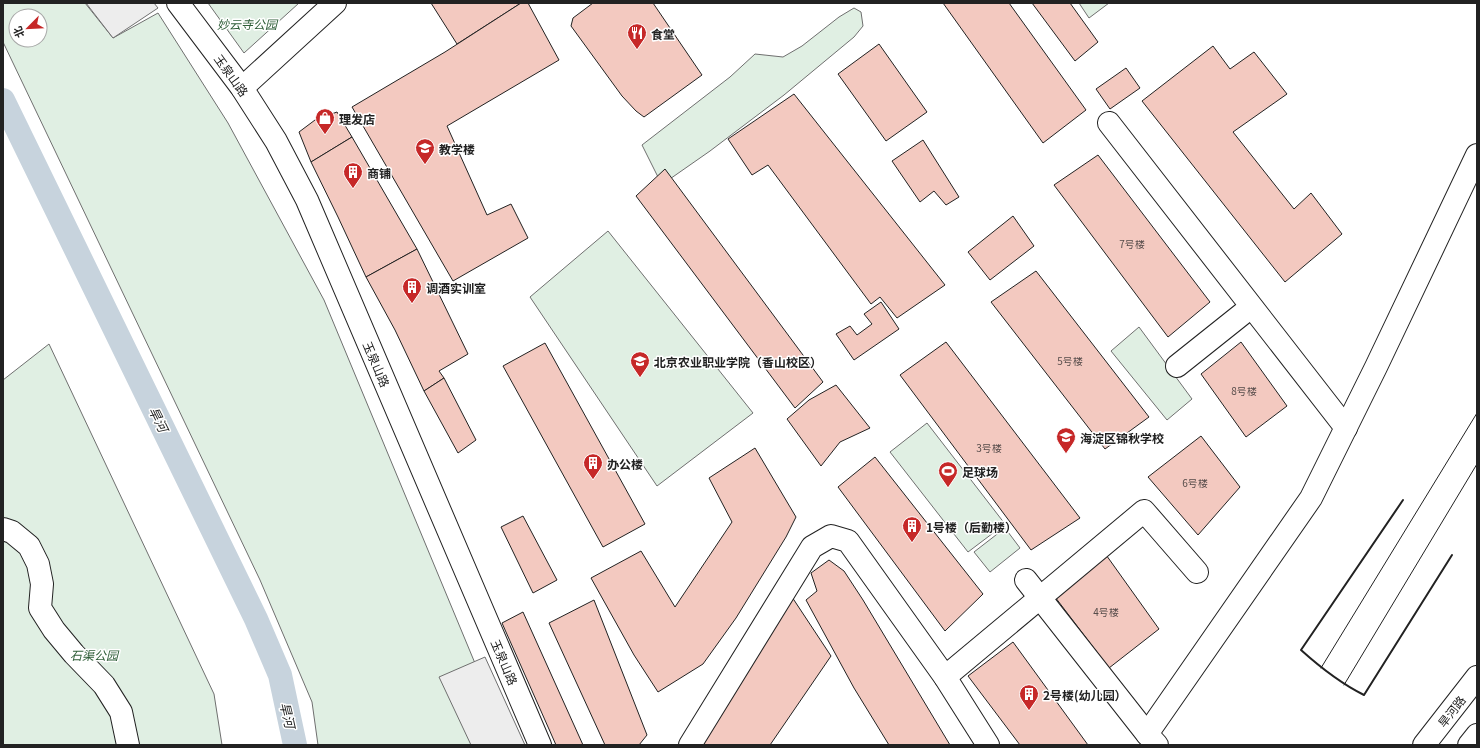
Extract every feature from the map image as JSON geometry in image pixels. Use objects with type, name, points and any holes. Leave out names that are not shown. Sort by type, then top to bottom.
[{"type":"street","name":"玉泉山路","points":[[178,3],[242,88],[276,141],[306,200],[540,745]]},
{"type":"street","points":[[242,88],[335,3]]},
{"type":"street","points":[[1109,123],[1346,428]]},
{"type":"street","points":[[1026,580],[1152,739],[1311,498],[1477,155]]},
{"type":"street","points":[[1177,366],[1251,307]]},
{"type":"street","points":[[945,677],[1144,511],[1197,572]]},
{"type":"street","points":[[3,529],[12,532],[30,546],[38,564],[42,584],[40,608],[54,630],[74,654],[104,685],[121,712],[128,745]]},
{"type":"street","points":[[690,745],[812,547],[831,536],[848,541],[945,677],[988,745]]},
{"type":"street","name":"旱河路","points":[[1424,745],[1477,677]]},
{"type":"street","points":[[1469,745],[1477,735]]},
{"type":"green space","points":[[3,3],[85,3],[113,38],[158,13],[228,123],[324,300],[509,745],[318,745],[312,702],[260,580],[3,42]]},
{"type":"green space","name":"妙云寺公园","points":[[208,3],[299,3],[244,53]]},
{"type":"green space","points":[[1079,3],[1109,3],[1089,18]]},
{"type":"green space","points":[[854,8],[861,12],[863,26],[854,37],[784,95],[710,151],[667,181],[658,177],[642,145],[730,77],[755,54],[783,57],[802,46],[839,17]]},
{"type":"green space","points":[[608,231],[753,413],[657,486],[530,297]]},
{"type":"green space","points":[[1139,327],[1192,399],[1167,420],[1111,351]]},
{"type":"green space","name":"石渠公园","points":[[49,344],[214,694],[222,745],[3,745],[3,380]]},
{"type":"green space","name":"足球场","points":[[927,423],[1005,524],[968,552],[890,452]]},
{"type":"green space","points":[[1005,528],[1020,548],[990,572],[974,552]]},
{"type":"shaded area","points":[[86,3],[154,3],[158,8],[113,38]]},
{"type":"shaded area","points":[[485,657],[525,745],[471,745],[439,677]]},
{"type":"building","points":[[431,3],[521,3],[457,44]]},
{"type":"building","name":"教学楼","points":[[521,3],[528,3],[559,60],[447,126],[487,215],[511,204],[528,238],[453,281],[352,107],[445,52]]},
{"type":"building","name":"食堂","points":[[593,3],[653,3],[702,75],[644,117],[622,96],[571,26],[573,18]]},
{"type":"building","points":[[943,3],[1009,3],[1086,110],[1043,143]]},
{"type":"building","points":[[1032,3],[1070,3],[1098,42],[1075,61]]},
{"type":"building","points":[[879,44],[927,112],[886,141],[838,74]]},
{"type":"building","points":[[1213,46],[1230,69],[1254,52],[1287,94],[1233,132],[1294,209],[1311,193],[1342,234],[1285,282],[1142,101]]},
{"type":"building","points":[[1126,68],[1140,88],[1110,109],[1096,89]]},
{"type":"building","points":[[794,94],[945,285],[897,318],[880,297],[871,304],[768,165],[752,175],[728,139]]},
{"type":"building","name":"理发店","points":[[337,112],[352,137],[311,162],[299,132],[315,120]]},
{"type":"building","name":"商铺","points":[[352,137],[417,249],[366,277],[311,162]]},
{"type":"building","points":[[923,140],[959,197],[946,205],[934,191],[920,202],[892,161]]},
{"type":"building","points":[[1098,155],[1210,302],[1168,337],[1054,185]]},
{"type":"building","points":[[665,169],[823,382],[795,408],[636,196]]},
{"type":"building","points":[[1013,216],[1034,246],[990,280],[968,252]]},
{"type":"building","name":"调酒实训室","points":[[417,249],[468,354],[439,371],[444,378],[424,391],[395,330],[366,277]]},
{"type":"building","points":[[1036,271],[1149,417],[1105,449],[991,302]]},
{"type":"building","points":[[881,302],[899,329],[854,360],[836,334],[850,326],[857,335],[872,324],[864,314]]},
{"type":"building","points":[[946,342],[1080,518],[1031,550],[900,375]]},
{"type":"building","points":[[1241,342],[1287,406],[1246,437],[1201,374]]},
{"type":"building","name":"办公楼","points":[[545,343],[645,524],[603,547],[503,366]]},
{"type":"building","points":[[444,378],[476,440],[458,453],[424,391]]},
{"type":"building","points":[[836,385],[870,428],[840,442],[821,466],[787,419],[809,400]]},
{"type":"building","points":[[1201,436],[1240,487],[1198,535],[1148,477]]},
{"type":"building","points":[[755,448],[796,517],[786,537],[736,618],[703,664],[658,692],[634,655],[591,578],[641,551],[675,607],[732,522],[709,478]]},
{"type":"building","name":"1号楼（后勤楼）","points":[[875,457],[983,594],[945,631],[838,487]]},
{"type":"building","points":[[523,516],[557,580],[533,593],[501,527]]},
{"type":"building","points":[[1104,552],[1159,629],[1109,668],[1052,593]]},
{"type":"building","points":[[829,560],[844,571],[863,600],[950,745],[889,745],[854,688],[806,600],[817,591],[811,573]]},
{"type":"building","points":[[792,597],[831,656],[770,745],[700,745]]},
{"type":"building","points":[[594,600],[647,735],[639,745],[605,745],[549,623]]},
{"type":"building","points":[[523,612],[583,745],[556,745],[502,623]]},
{"type":"building","name":"2号楼(幼儿园）","points":[[1013,642],[1088,745],[1020,745],[968,676]]},
{"type":"waterway","name":"旱河","points":[[3,100],[256,619],[280,675],[295,745]]},
{"type":"tram line","points":[[1321,668],[1477,413]]},
{"type":"tram line","points":[[1344,685],[1477,464]]},
{"type":"wall","points":[[1403,500],[1301,650],[1331,675],[1364,695],[1452,555]]},
{"type":"place","name":"食堂","points":[[637,50]]},
{"type":"place","name":"理发店","points":[[325,135]]},
{"type":"place","name":"教学楼","points":[[425,165]]},
{"type":"place","name":"商铺","points":[[353,189]]},
{"type":"place","name":"调酒实训室","points":[[412,304]]},
{"type":"place","name":"北京农业职业学院（香山校区）","points":[[640,378]]},
{"type":"place","name":"海淀区锦秋学校","points":[[1066,454]]},
{"type":"place","name":"办公楼","points":[[593,480]]},
{"type":"place","name":"足球场","points":[[948,488]]},
{"type":"place","name":"1号楼（后勤楼）","points":[[912,543]]},
{"type":"place","name":"2号楼(幼儿园）","points":[[1029,711]]}]
